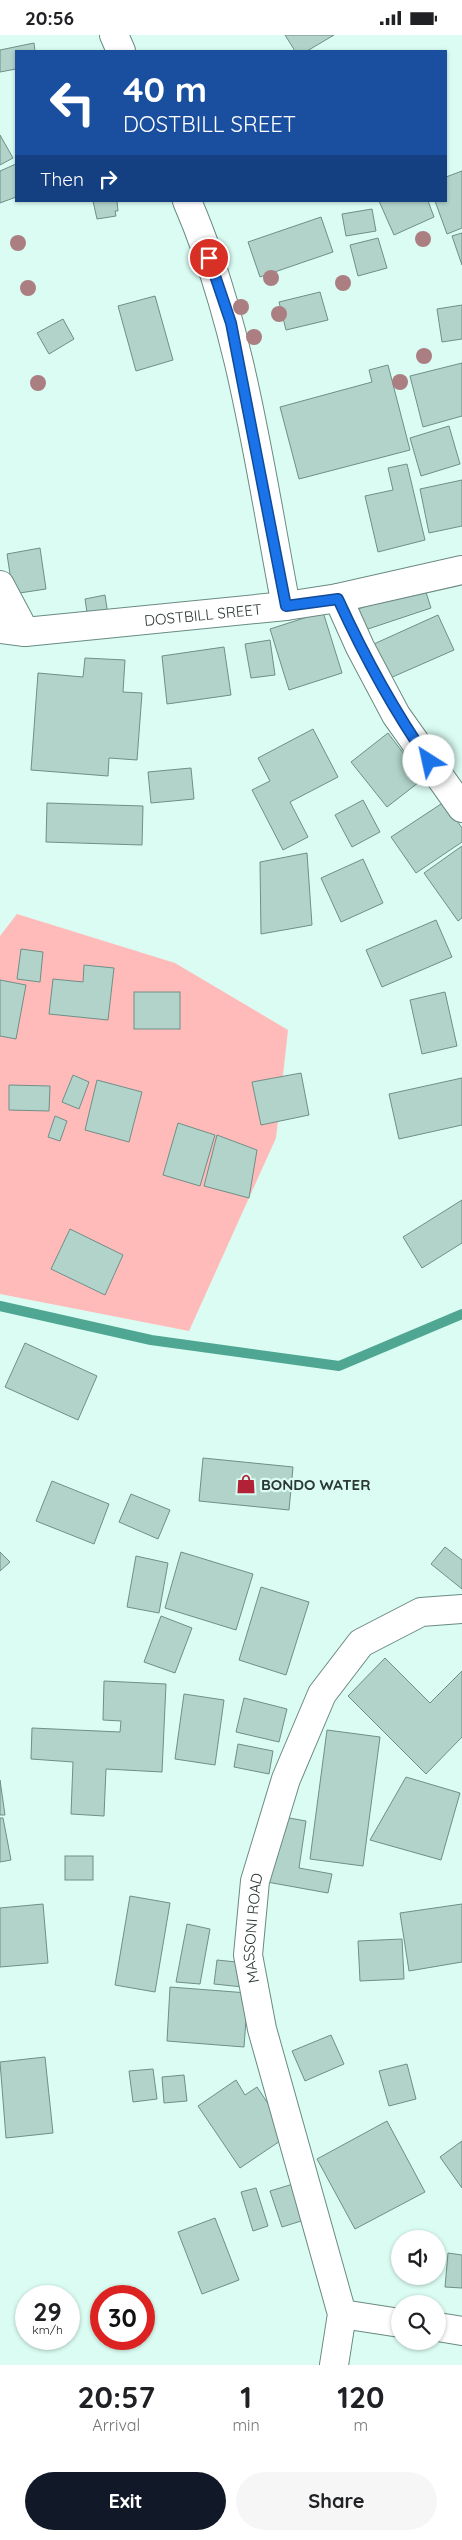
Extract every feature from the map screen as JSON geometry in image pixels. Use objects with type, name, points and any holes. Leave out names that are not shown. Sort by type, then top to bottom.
[{"type":"street","points":[[114,35],[121,50]]},
{"type":"street","points":[[187,202],[198,226],[231,323],[286,606]]},
{"type":"street","name":"DOSTBILL SREET","points":[[12,631],[286,606],[338,599],[462,570]]},
{"type":"street","points":[[0,585],[12,631]]},
{"type":"street","points":[[338,599],[360,647],[396,715],[462,808]]},
{"type":"street","name":"MASSONI ROAD","points":[[334,2365],[342,2314],[262,2029],[248,1955],[255,1881],[286,1779],[322,1694],[361,1643],[421,1612],[462,1609]]},
{"type":"street","points":[[342,2314],[391,2322]]},
{"type":"street","points":[[446,2328],[462,2331]]},
{"type":"shaded area","points":[[17,914],[175,963],[288,1030],[276,1138],[189,1331],[0,1294],[0,936]]},
{"type":"building","points":[[285,35],[334,35],[309,50],[294,50]]},
{"type":"building","points":[[34,43],[35,50],[15,50],[15,69],[0,72],[0,50]]},
{"type":"building","points":[[0,135],[13,158],[0,165]]},
{"type":"building","points":[[15,164],[15,197],[0,203],[0,171]]},
{"type":"building","points":[[462,171],[462,228],[447,234],[435,202],[447,202],[447,177]]},
{"type":"building","points":[[93,202],[117,202],[118,211],[115,211],[116,216],[97,219]]},
{"type":"building","points":[[379,202],[428,202],[434,217],[394,235]]},
{"type":"building","points":[[372,209],[376,231],[346,236],[342,214]]},
{"type":"building","points":[[321,217],[333,252],[260,277],[248,242]]},
{"type":"building","points":[[462,233],[462,265],[452,236]]},
{"type":"building","points":[[378,238],[387,268],[358,276],[350,245]]},
{"type":"building","points":[[320,292],[328,320],[286,330],[279,302]]},
{"type":"building","points":[[155,296],[173,360],[136,371],[118,306]]},
{"type":"building","points":[[462,305],[462,339],[442,342],[437,309]]},
{"type":"building","points":[[63,319],[74,339],[49,354],[37,333]]},
{"type":"building","points":[[462,363],[462,416],[423,427],[410,376]]},
{"type":"building","points":[[388,365],[410,450],[299,479],[280,407],[372,382],[369,370]]},
{"type":"building","points":[[449,426],[460,464],[421,476],[410,438]]},
{"type":"building","points":[[407,464],[425,540],[378,552],[365,496],[393,490],[388,468]]},
{"type":"building","points":[[462,480],[462,526],[429,533],[420,489]]},
{"type":"building","points":[[40,548],[46,589],[13,594],[7,554]]},
{"type":"building","points":[[424,586],[431,608],[365,630],[358,609]]},
{"type":"building","points":[[105,595],[108,615],[88,619],[85,599]]},
{"type":"building","points":[[323,612],[342,673],[289,690],[270,629]]},
{"type":"building","points":[[438,615],[454,650],[381,682],[365,648]]},
{"type":"building","points":[[270,640],[275,675],[251,678],[245,644]]},
{"type":"building","points":[[224,647],[231,695],[167,704],[162,656]]},
{"type":"building","points":[[85,658],[125,660],[123,692],[142,693],[137,760],[109,758],[108,776],[31,770],[38,673],[83,677]]},
{"type":"building","points":[[313,729],[338,777],[290,802],[308,837],[283,850],[252,790],[270,781],[258,758]]},
{"type":"building","points":[[388,733],[423,779],[387,807],[351,762]]},
{"type":"building","points":[[191,768],[194,799],[151,803],[148,772]]},
{"type":"building","points":[[363,800],[380,832],[352,847],[335,815]]},
{"type":"building","points":[[444,802],[462,828],[462,842],[416,873],[391,837]]},
{"type":"building","points":[[47,803],[143,806],[142,845],[46,842]]},
{"type":"building","points":[[462,846],[462,918],[458,921],[424,873]]},
{"type":"building","points":[[307,853],[312,925],[261,934],[260,862]]},
{"type":"building","points":[[363,859],[383,903],[341,922],[321,878]]},
{"type":"building","points":[[436,920],[452,957],[382,987],[366,950]]},
{"type":"building","points":[[21,949],[43,952],[40,982],[17,979]]},
{"type":"building","points":[[84,965],[114,968],[108,1020],[49,1014],[53,979],[83,982]]},
{"type":"building","points":[[0,980],[26,985],[16,1039],[0,1036]]},
{"type":"building","points":[[134,992],[180,992],[180,1029],[134,1029]]},
{"type":"building","points":[[445,992],[457,1046],[422,1054],[410,1000]]},
{"type":"building","points":[[301,1073],[309,1115],[261,1125],[252,1082]]},
{"type":"building","points":[[73,1075],[89,1082],[79,1109],[62,1102]]},
{"type":"building","points":[[462,1078],[462,1125],[399,1139],[389,1094]]},
{"type":"building","points":[[97,1080],[142,1092],[129,1142],[85,1130]]},
{"type":"building","points":[[9,1085],[50,1086],[49,1111],[9,1110]]},
{"type":"building","points":[[55,1116],[67,1121],[60,1141],[48,1137]]},
{"type":"building","points":[[178,1123],[215,1135],[200,1186],[163,1175]]},
{"type":"building","points":[[217,1135],[257,1150],[249,1198],[204,1186]]},
{"type":"building","points":[[462,1200],[462,1243],[422,1268],[403,1237]]},
{"type":"building","points":[[70,1229],[123,1255],[105,1295],[51,1269]]},
{"type":"building","points":[[25,1343],[97,1376],[78,1420],[5,1387]]},
{"type":"building","name":"BONDO WATER","points":[[203,1458],[293,1467],[289,1510],[199,1501]]},
{"type":"building","points":[[52,1481],[109,1504],[94,1544],[36,1521]]},
{"type":"building","points":[[131,1494],[170,1510],[158,1539],[119,1522]]},
{"type":"building","points":[[445,1547],[462,1560],[462,1589],[431,1564]]},
{"type":"building","points":[[0,1552],[10,1562],[0,1571]]},
{"type":"building","points":[[181,1552],[253,1574],[236,1630],[165,1608]]},
{"type":"building","points":[[136,1556],[168,1563],[159,1613],[127,1607]]},
{"type":"building","points":[[261,1587],[309,1602],[286,1675],[239,1660]]},
{"type":"building","points":[[161,1616],[192,1628],[175,1673],[144,1662]]},
{"type":"building","points":[[385,1658],[430,1703],[462,1671],[462,1737],[426,1774],[348,1696]]},
{"type":"building","points":[[104,1681],[166,1684],[162,1772],[106,1769],[104,1816],[71,1814],[73,1762],[31,1759],[32,1728],[120,1732],[121,1721],[103,1720]]},
{"type":"building","points":[[184,1694],[224,1700],[215,1765],[175,1759]]},
{"type":"building","points":[[244,1698],[287,1709],[279,1742],[236,1732]]},
{"type":"building","points":[[327,1730],[380,1737],[363,1866],[310,1859]]},
{"type":"building","points":[[238,1744],[273,1751],[269,1774],[234,1767]]},
{"type":"building","points":[[406,1777],[460,1793],[441,1860],[370,1840]]},
{"type":"building","points":[[0,1780],[5,1815],[0,1815]]},
{"type":"building","points":[[278,1816],[306,1821],[299,1868],[332,1874],[328,1893],[267,1882]]},
{"type":"building","points":[[0,1818],[3,1818],[11,1860],[0,1862]]},
{"type":"building","points":[[65,1856],[93,1856],[93,1880],[65,1880]]},
{"type":"building","points":[[130,1896],[170,1903],[155,1992],[115,1985]]},
{"type":"building","points":[[43,1904],[48,1963],[0,1967],[0,1908]]},
{"type":"building","points":[[462,1904],[462,1962],[409,1971],[400,1913]]},
{"type":"building","points":[[187,1924],[210,1929],[200,1984],[176,1982]]},
{"type":"building","points":[[402,1939],[404,1979],[360,1981],[358,1941]]},
{"type":"building","points":[[217,1960],[246,1963],[243,1987],[214,1984]]},
{"type":"building","points":[[170,1987],[248,1993],[244,2047],[167,2041]]},
{"type":"building","points":[[331,2035],[344,2064],[305,2081],[292,2051]]},
{"type":"building","points":[[45,2057],[53,2133],[6,2138],[0,2062]]},
{"type":"building","points":[[407,2064],[416,2099],[389,2106],[379,2071]]},
{"type":"building","points":[[153,2069],[157,2099],[133,2102],[129,2071]]},
{"type":"building","points":[[184,2075],[187,2101],[164,2103],[162,2077]]},
{"type":"building","points":[[236,2080],[245,2095],[257,2087],[289,2135],[240,2168],[198,2106]]},
{"type":"building","points":[[387,2121],[425,2192],[355,2229],[317,2159]]},
{"type":"building","points":[[462,2141],[462,2188],[440,2157]]},
{"type":"building","points":[[303,2181],[314,2217],[282,2227],[270,2191]]},
{"type":"building","points":[[256,2188],[268,2226],[253,2231],[241,2192]]},
{"type":"building","points":[[215,2218],[239,2280],[202,2294],[178,2232]]},
{"type":"building","points":[[448,2253],[462,2255],[462,2288],[445,2287]]},
{"type":"waterway","points":[[0,1306],[151,1340],[339,1366],[462,1314]]},
{"type":"place","name":"BONDO WATER","points":[[246,1484]]},
{"type":"route","points":[[209,258],[231,323],[286,606],[338,599],[360,647],[396,715],[429,761]]}]
